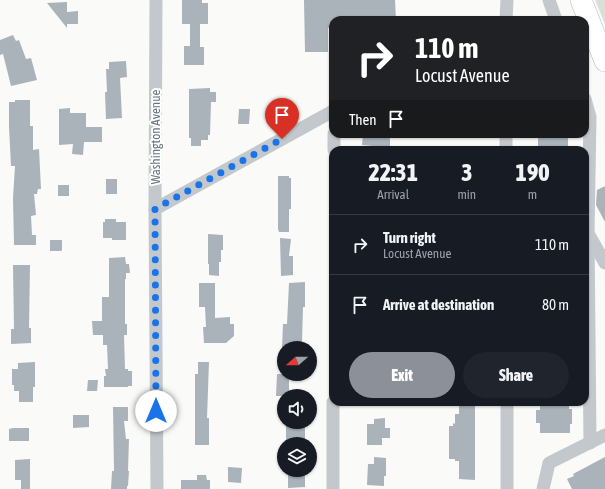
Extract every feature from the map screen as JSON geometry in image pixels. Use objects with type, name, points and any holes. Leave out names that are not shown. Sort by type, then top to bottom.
[{"type":"highway","points":[[582,0],[588,16]]},
{"type":"highway","points":[[589,19],[605,61]]},
{"type":"street","name":"Washington Avenue","points":[[156,0],[155,209],[157,489]]},
{"type":"street","points":[[506,16],[507,0]]},
{"type":"street","points":[[549,0],[555,16]]},
{"type":"street","points":[[155,209],[329,113]]},
{"type":"street","points":[[589,114],[589,176]]},
{"type":"street","points":[[589,235],[605,263]]},
{"type":"street","points":[[589,338],[590,443]]},
{"type":"street","points":[[333,406],[333,489]]},
{"type":"street","points":[[507,406],[507,489]]},
{"type":"street","points":[[545,489],[549,463],[605,435]]},
{"type":"shaded area","points":[[595,0],[605,0],[605,24]]},
{"type":"building","points":[[182,0],[202,0],[202,3],[208,3],[208,24],[200,24],[200,47],[204,47],[204,65],[184,65],[184,46],[190,46],[190,24],[182,24]]},
{"type":"building","points":[[304,0],[395,0],[396,16],[329,16],[328,52],[305,52]]},
{"type":"building","points":[[67,2],[67,12],[78,11],[78,24],[67,24],[67,28],[47,3]]},
{"type":"building","points":[[13,35],[16,41],[19,40],[26,59],[31,58],[37,80],[11,86],[3,54],[0,55],[0,40]]},
{"type":"building","points":[[126,61],[127,77],[120,78],[122,118],[106,119],[106,69],[109,69],[109,62]]},
{"type":"building","points":[[210,88],[210,92],[216,92],[216,102],[211,102],[210,135],[208,135],[208,140],[201,140],[201,146],[191,146],[191,138],[189,138],[189,89]]},
{"type":"building","points":[[15,100],[30,100],[30,126],[33,126],[33,150],[39,149],[41,189],[38,189],[37,194],[34,194],[36,215],[31,216],[32,235],[36,235],[36,245],[14,245],[13,198],[15,166],[11,166],[9,102],[15,102]]},
{"type":"building","points":[[70,108],[70,113],[86,113],[86,127],[102,127],[102,142],[84,142],[83,155],[72,154],[73,144],[59,145],[59,109]]},
{"type":"building","points":[[239,109],[250,109],[249,124],[238,124]]},
{"type":"building","points":[[363,138],[390,138],[390,146],[362,145]]},
{"type":"building","points":[[538,138],[568,138],[568,146],[538,146]]},
{"type":"building","points":[[278,176],[289,176],[289,178],[291,178],[289,232],[279,232],[278,229]]},
{"type":"building","points":[[106,179],[117,179],[117,194],[106,194]]},
{"type":"building","points":[[58,185],[69,185],[69,196],[58,196]]},
{"type":"building","points":[[605,186],[605,222],[596,205],[597,190]]},
{"type":"building","points":[[105,219],[116,219],[116,222],[126,222],[126,240],[112,240],[112,238],[103,238],[103,222],[105,222]]},
{"type":"building","points":[[208,234],[223,235],[223,250],[221,250],[221,262],[219,262],[219,276],[209,275]]},
{"type":"building","points":[[280,238],[291,239],[289,256],[293,256],[293,275],[281,276]]},
{"type":"building","points":[[50,240],[62,240],[62,250],[50,251]]},
{"type":"building","points":[[125,257],[126,264],[129,264],[130,273],[126,273],[125,279],[125,324],[127,324],[127,335],[124,335],[125,369],[132,371],[132,386],[104,387],[104,376],[106,376],[105,369],[108,369],[107,345],[103,345],[103,335],[93,335],[92,321],[102,321],[102,297],[109,297],[109,258]]},
{"type":"building","points":[[13,265],[30,265],[29,328],[31,328],[31,343],[11,344],[11,329],[14,329]]},
{"type":"building","points":[[305,282],[305,307],[303,307],[302,341],[282,341],[283,324],[287,324],[289,283]]},
{"type":"building","points":[[199,283],[215,283],[215,318],[230,317],[230,324],[234,324],[234,336],[226,343],[204,343],[203,327],[206,327],[205,307],[199,307]]},
{"type":"building","points":[[35,362],[35,387],[33,387],[33,402],[19,402],[19,391],[14,391],[14,385],[12,385],[12,369],[18,369],[18,363]]},
{"type":"building","points":[[198,362],[209,362],[207,418],[209,418],[209,445],[195,445],[195,374],[198,374]]},
{"type":"building","points":[[277,374],[277,381],[289,381],[289,389],[277,389],[276,396]]},
{"type":"building","points":[[88,380],[98,380],[97,391],[87,391]]},
{"type":"building","points":[[459,406],[475,406],[475,480],[459,479],[459,461],[449,459],[449,426],[453,426],[453,423],[455,424],[455,414],[459,414]]},
{"type":"building","points":[[540,406],[569,406],[569,409],[572,409],[572,424],[570,424],[570,433],[540,433],[540,423],[536,423],[536,410],[540,410]]},
{"type":"building","points":[[113,407],[128,407],[128,421],[124,421],[126,439],[129,439],[129,471],[127,489],[111,489],[112,471],[114,471]]},
{"type":"building","points":[[73,415],[89,415],[89,427],[73,428]]},
{"type":"building","points":[[385,418],[385,428],[390,428],[390,438],[382,438],[382,445],[367,445],[367,424],[374,424],[374,419]]},
{"type":"building","points":[[29,428],[29,441],[9,441],[9,429]]},
{"type":"building","points":[[286,429],[305,429],[305,437],[286,437]]},
{"type":"building","points":[[374,457],[386,458],[386,476],[384,476],[384,486],[367,485],[368,464],[374,464]]},
{"type":"building","points":[[605,457],[605,489],[572,489],[567,479],[574,476],[573,474]]},
{"type":"building","points":[[30,459],[30,489],[21,489],[21,480],[15,480],[15,460]]},
{"type":"building","points":[[228,467],[242,468],[241,483],[228,482]]},
{"type":"building","points":[[197,475],[206,475],[207,480],[210,480],[210,489],[181,489],[181,480],[197,480]]},
{"type":"building","points":[[288,477],[305,477],[305,487],[288,488]]},
{"type":"route","points":[[156,411],[155,209],[282,139]]}]
